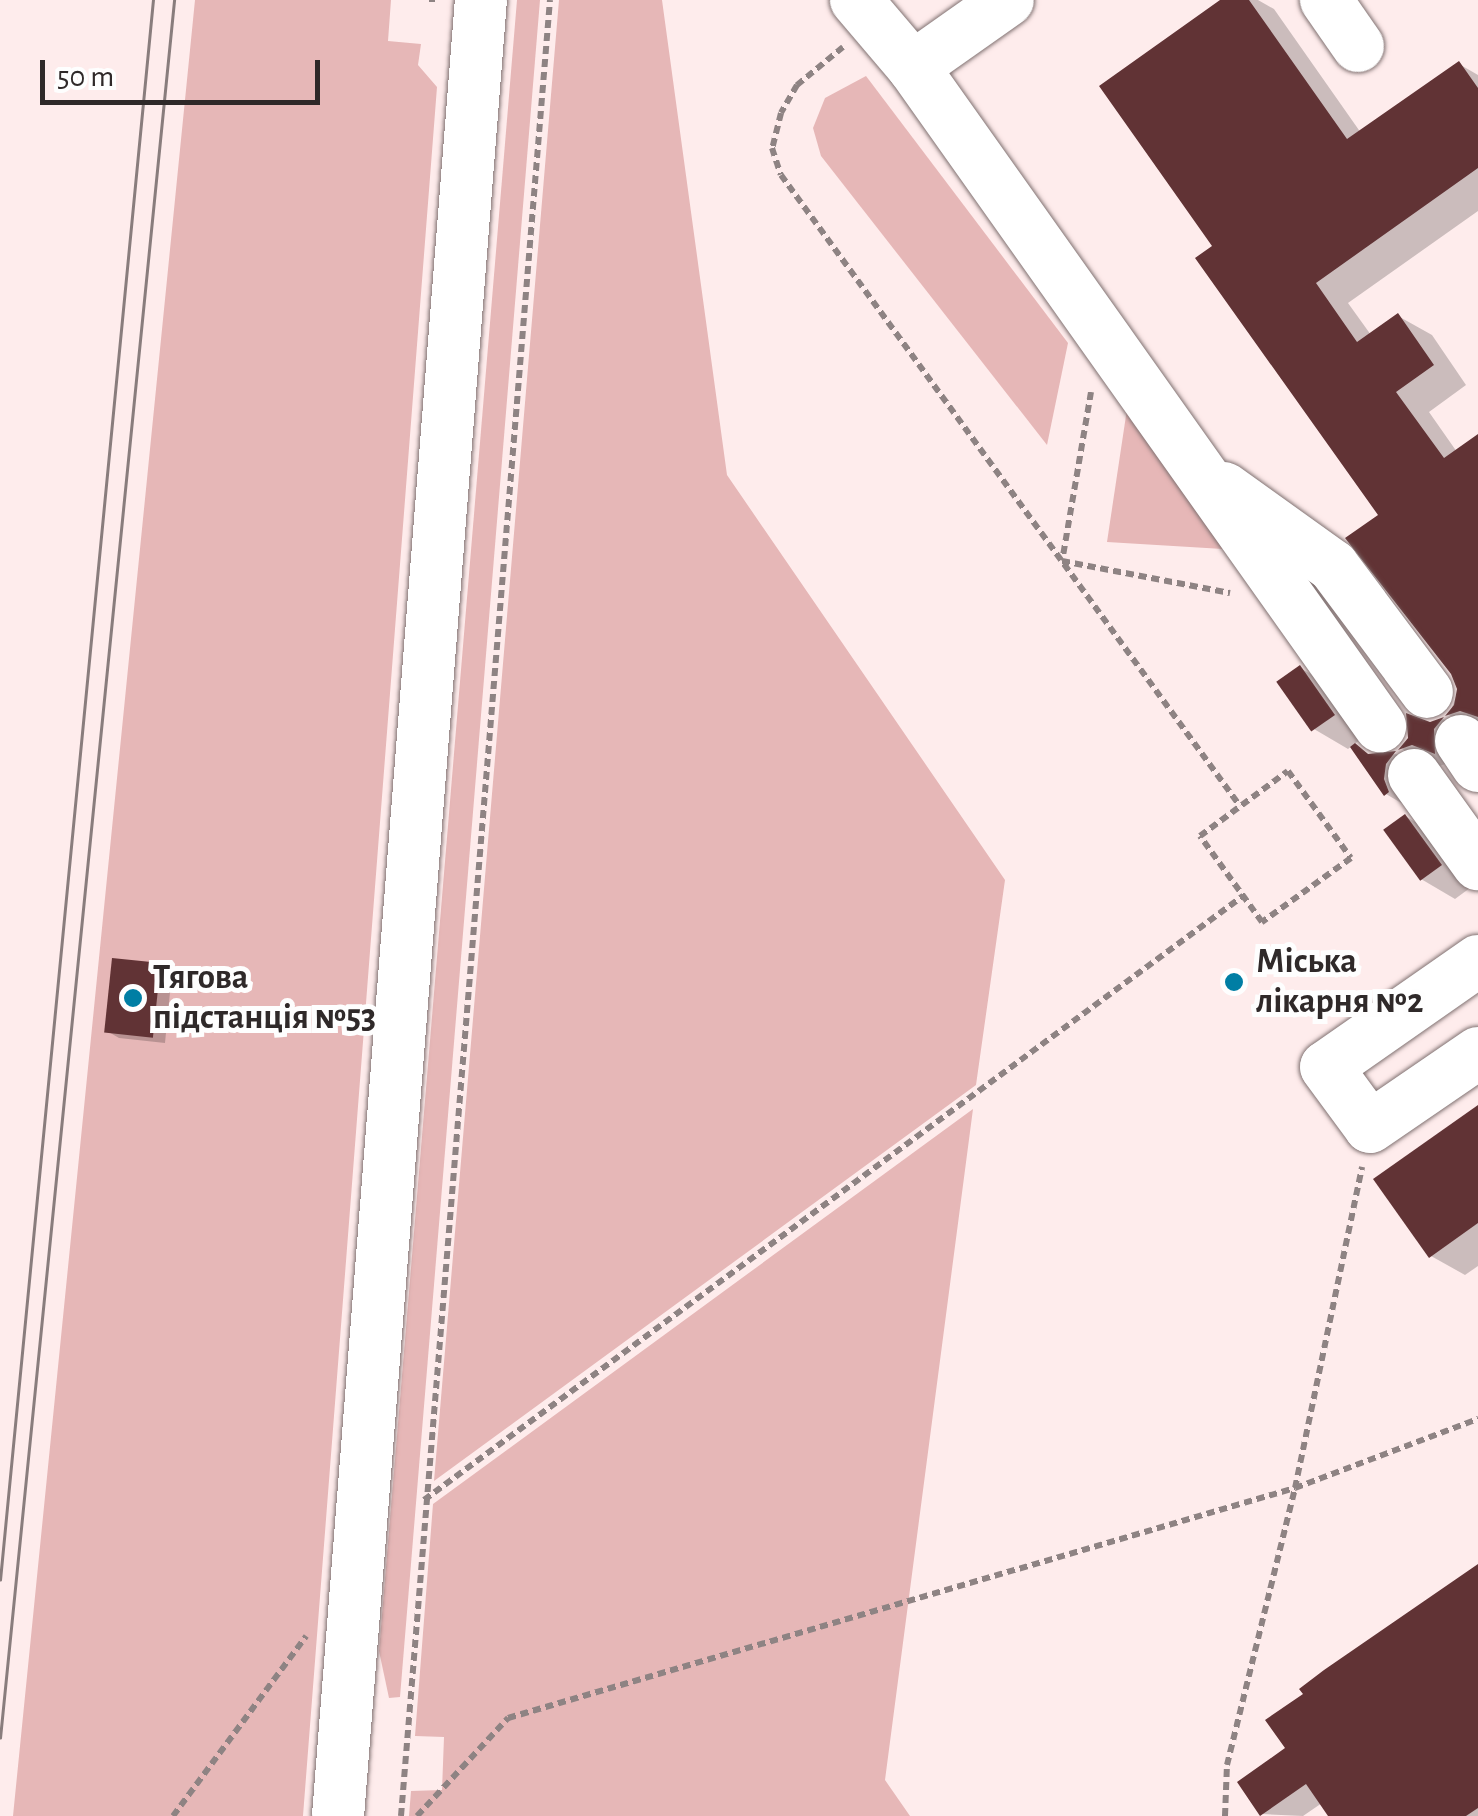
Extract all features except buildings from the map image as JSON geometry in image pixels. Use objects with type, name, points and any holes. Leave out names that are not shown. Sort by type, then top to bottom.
[{"type":"street","points":[[913,68],[1008,0]]},
{"type":"street","points":[[1326,0],[1358,46]]},
{"type":"street","points":[[338,1816],[448,1]]},
{"type":"street","points":[[867,12],[913,68],[1380,726]]},
{"type":"street","points":[[1198,470],[1333,566],[1427,692]]},
{"type":"street","points":[[1414,775],[1478,864]]},
{"type":"street","points":[[1478,961],[1326,1067],[1370,1126],[1478,1053]]},
{"type":"path","points":[[401,1816],[550,0]]},
{"type":"path","points":[[867,12],[797,85],[772,148],[781,175],[1240,806]]},
{"type":"path","points":[[1062,561],[1102,332]]},
{"type":"path","points":[[1062,561],[1294,605]]},
{"type":"path","points":[[1288,771],[1351,858],[1262,922],[1243,896],[1200,836],[1288,771]]},
{"type":"path","points":[[424,1500],[1243,896]]},
{"type":"path","points":[[1225,1816],[1227,1765],[1294,1488],[1370,1126]]},
{"type":"path","points":[[417,1816],[508,1718],[1294,1488],[1478,1418]]},
{"type":"path","points":[[173,1816],[311,1629]]},
{"type":"shaded area","points":[[195,0],[391,0],[388,41],[421,44],[418,65],[437,87],[303,1816],[13,1816]]},
{"type":"shaded area","points":[[517,0],[540,0],[400,1697],[389,1698],[379,1651]]},
{"type":"shaded area","points":[[559,0],[662,0],[727,475],[1005,880],[976,1085],[434,1481]]},
{"type":"shaded area","points":[[866,76],[1068,343],[1047,445],[821,156],[813,128],[825,98]]},
{"type":"shaded area","points":[[1127,409],[1223,549],[1107,542]]},
{"type":"shaded area","points":[[973,1109],[885,1780],[910,1816],[409,1816],[411,1791],[442,1790],[444,1737],[415,1736],[433,1504]]},
{"type":"tram line","points":[[0,1580],[153,0]]},
{"type":"tram line","points":[[0,1738],[174,0]]},
{"type":"place","name":"Міська лікарня №2","points":[[1234,982]]},
{"type":"place","name":"Тягова підстанція №53","points":[[133,998]]}]
